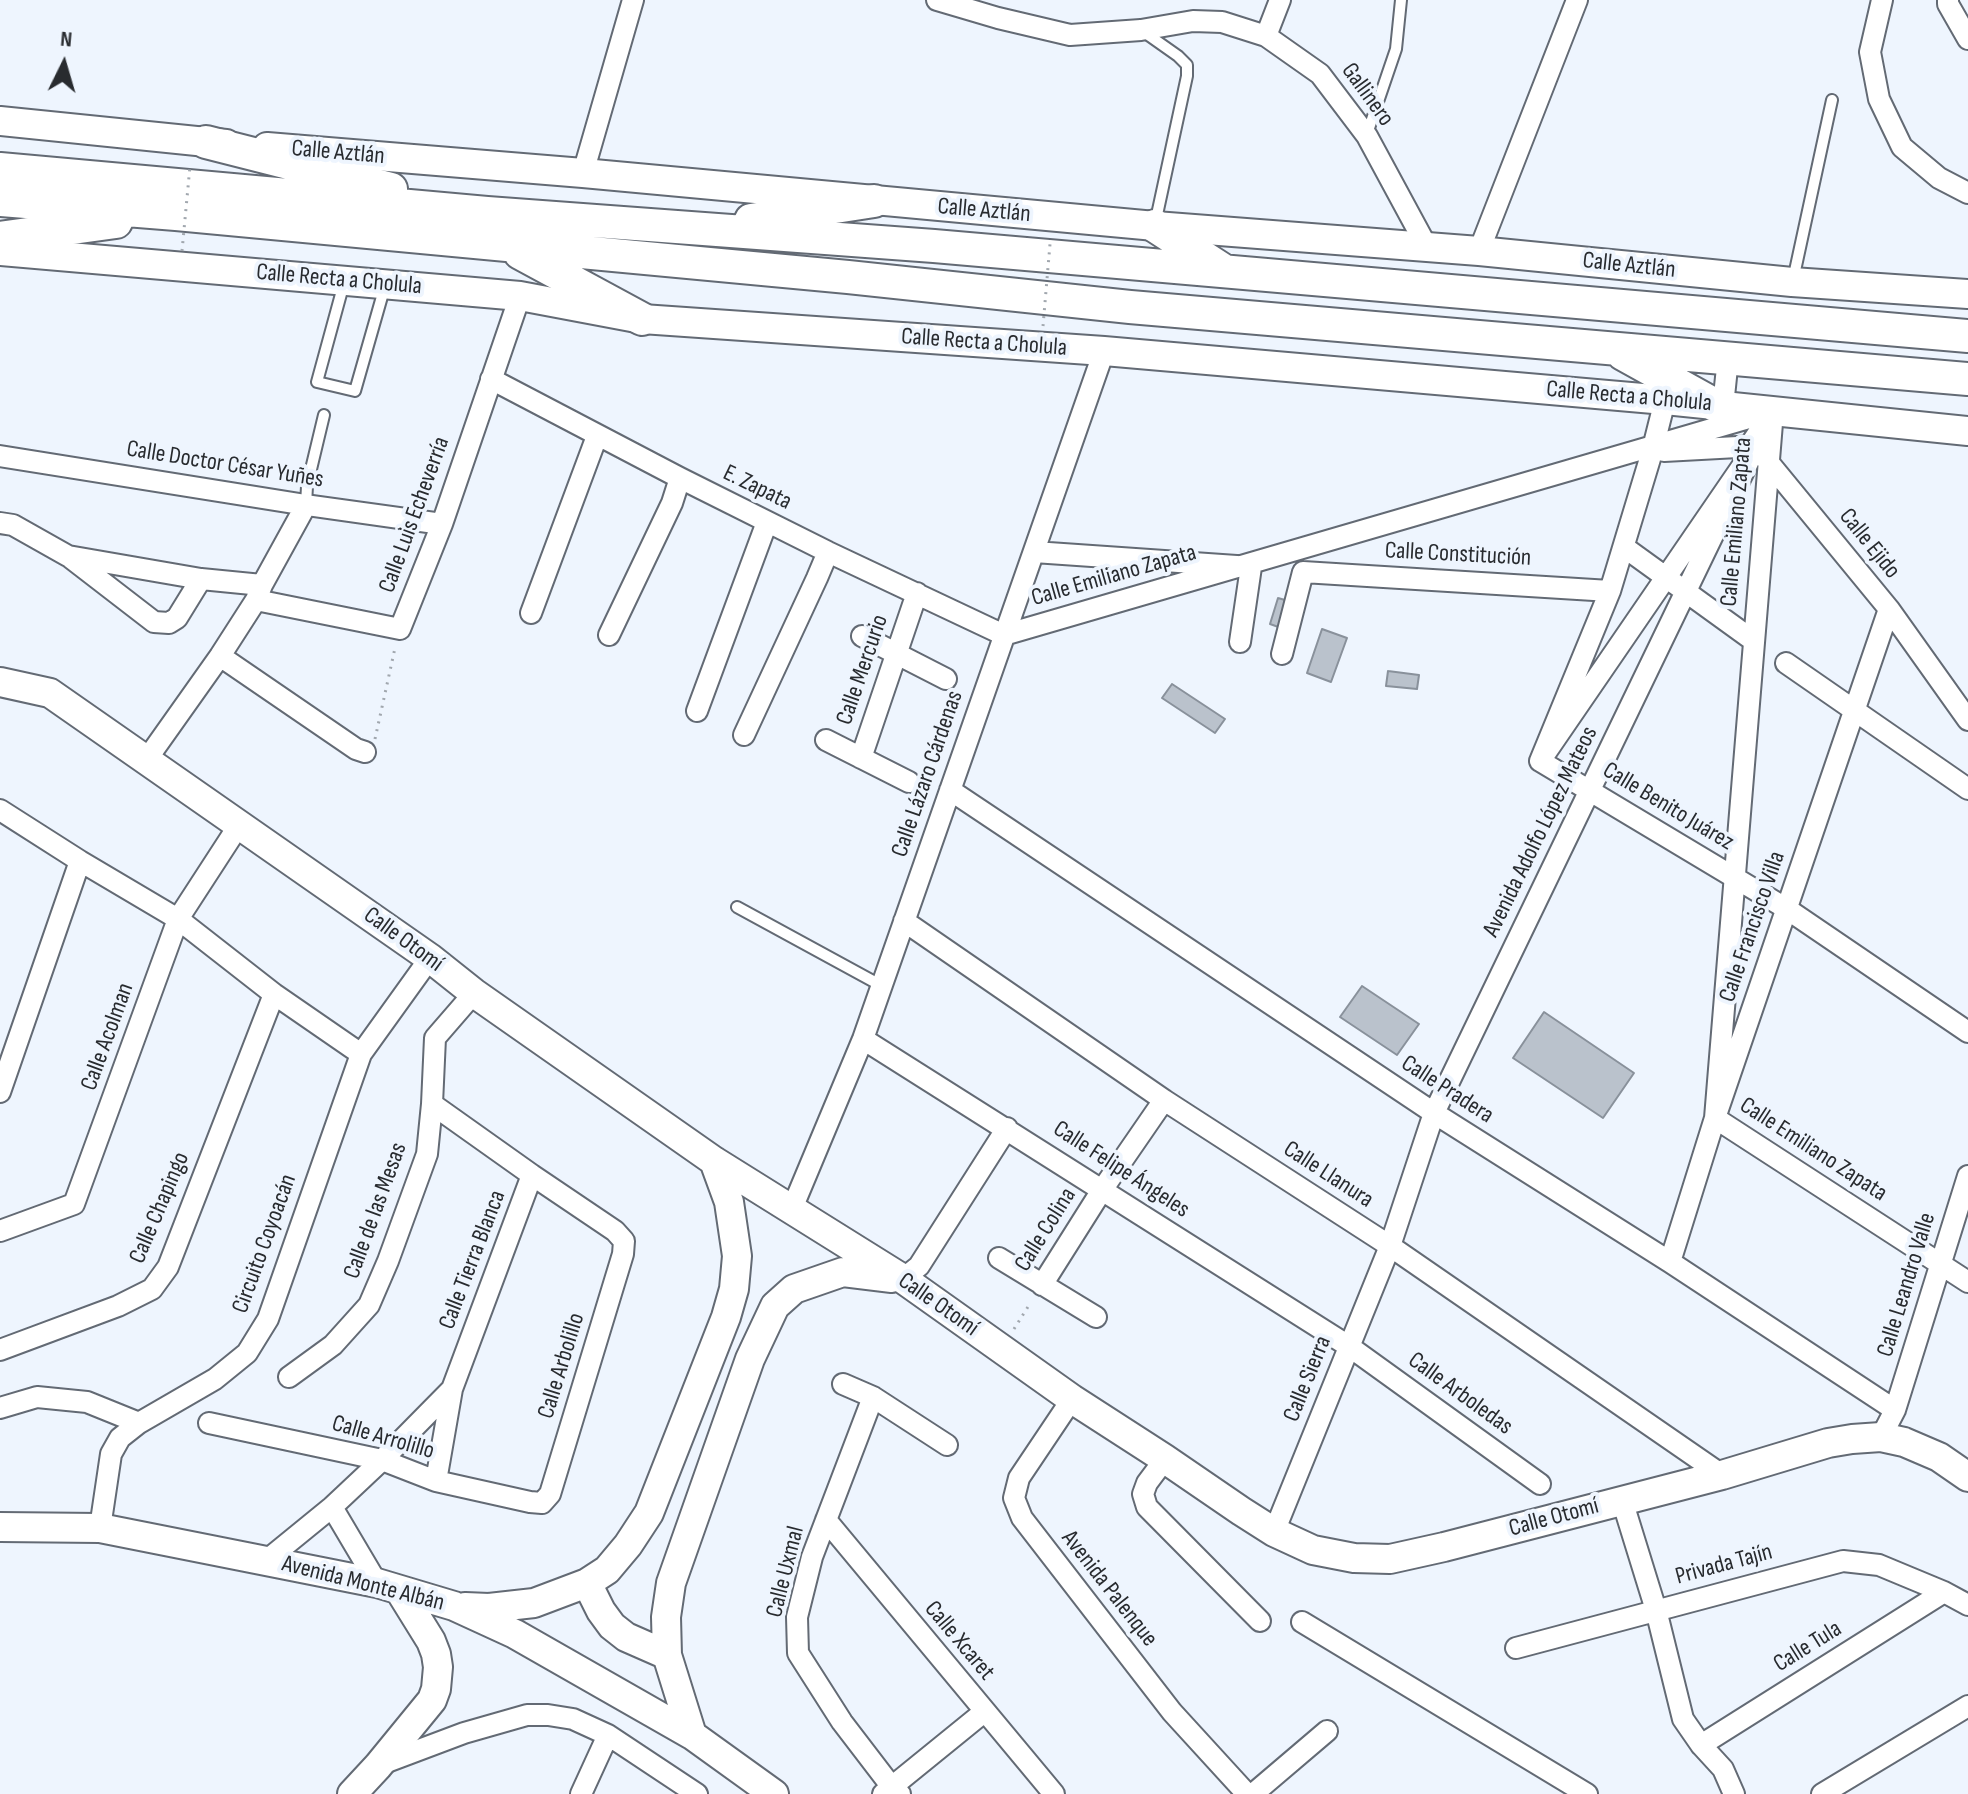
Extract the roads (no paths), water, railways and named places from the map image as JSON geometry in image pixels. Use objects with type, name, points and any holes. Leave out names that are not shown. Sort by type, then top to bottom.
[{"type":"main road","points":[[198,154],[487,213]]},
{"type":"main road","points":[[0,169],[487,213],[934,246],[1968,336]]},
{"type":"main road","name":"Calle Recta a Cholula","points":[[0,200],[848,277],[1130,307],[1968,379]]},
{"type":"main road","points":[[698,228],[874,201]]},
{"type":"main road","points":[[0,238],[176,214]]},
{"type":"main road","points":[[1155,226],[1225,272]]},
{"type":"main road","points":[[507,246],[642,319]]},
{"type":"main road","points":[[1613,348],[1725,411]]},
{"type":"street","points":[[583,173],[633,0]]},
{"type":"street","name":"Gallinero","points":[[937,0],[1070,35],[1141,30],[1193,21],[1222,22],[1266,36],[1320,74],[1367,136],[1427,247]]},
{"type":"street","points":[[1266,36],[1280,0]]},
{"type":"street","points":[[1479,251],[1577,0]]},
{"type":"street","points":[[1882,0],[1870,52],[1879,99],[1902,147],[1939,178],[1968,193]]},
{"type":"street","points":[[1948,0],[1968,39]]},
{"type":"street","name":"Calle Aztlán","points":[[0,121],[198,154],[583,173],[1155,226],[1479,251],[1792,282],[1968,294]]},
{"type":"street","name":"Calle Recta a Cholula","points":[[0,251],[520,296],[642,319],[1104,351],[1665,400],[1725,411],[1773,411],[1968,431]]},
{"type":"street","name":"Calle Luis Echeverría","points":[[259,592],[400,629],[442,524],[520,296]]},
{"type":"street","name":"Calle Lázaro Cárdenas","points":[[791,1211],[863,1039],[1104,351]]},
{"type":"street","points":[[1725,411],[1728,358]]},
{"type":"street","name":"E. Zapata","points":[[491,379],[767,522],[1004,635]]},
{"type":"street","name":"Avenida Adolfo López Mateos","points":[[1540,761],[1610,591],[1665,400]]},
{"type":"street","name":"Calle Emiliano Zapata","points":[[1004,635],[1652,449],[1725,411]]},
{"type":"street","name":"Calle Ejido","points":[[1725,411],[1889,609],[1968,720]]},
{"type":"street","name":"Avenida Adolfo López Mateos","points":[[1390,1246],[1434,1113],[1686,592],[1759,450],[1773,411]]},
{"type":"street","points":[[531,613],[597,436]]},
{"type":"street","points":[[1652,449],[1759,450]]},
{"type":"street","name":"Calle Emiliano Zapata","points":[[1759,450],[1754,641],[1715,1118],[1968,1282]]},
{"type":"street","name":"Avenida Adolfo López Mateos","points":[[1540,761],[1759,450]]},
{"type":"street","name":"Calle Doctor César Yuñes","points":[[0,456],[442,524]]},
{"type":"street","points":[[609,635],[672,503],[680,478]]},
{"type":"street","points":[[147,759],[220,656],[306,505]]},
{"type":"street","points":[[697,711],[767,522]]},
{"type":"street","points":[[0,523],[13,525],[68,556],[154,622],[169,623],[177,618],[201,579]]},
{"type":"street","points":[[1624,547],[1754,641]]},
{"type":"street","points":[[744,735],[828,552]]},
{"type":"street","points":[[1034,552],[1244,567],[1240,642]]},
{"type":"street","points":[[68,556],[259,592]]},
{"type":"street","name":"Calle Constitución","points":[[1282,654],[1303,572],[1610,591]]},
{"type":"street","name":"Calle Mercurio","points":[[909,782],[861,758],[917,593]]},
{"type":"street","name":"Calle Francisco Villa","points":[[1670,1262],[1715,1118],[1889,609]]},
{"type":"street","points":[[862,636],[946,679]]},
{"type":"street","points":[[220,656],[356,749],[365,752]]},
{"type":"street","points":[[1786,663],[1968,789]]},
{"type":"street","name":"Calle Otomí","points":[[0,682],[50,693],[714,1161],[903,1279],[1072,1399],[1274,1532],[1313,1550],[1354,1558],[1390,1559],[1722,1475],[1828,1443],[1881,1437],[1904,1442],[1939,1457],[1968,1477]]},
{"type":"street","points":[[826,740],[861,758]]},
{"type":"street","name":"Calle Benito Juárez","points":[[1540,761],[1787,909],[1968,1032]]},
{"type":"street","name":"Calle Pradera","points":[[950,790],[1434,1113],[1670,1262],[1895,1410]]},
{"type":"street","points":[[0,810],[178,919],[274,994],[361,1054]]},
{"type":"street","name":"Calle Acolman","points":[[0,1231],[74,1204],[178,919],[239,825]]},
{"type":"street","points":[[0,1092],[80,861]]},
{"type":"street","name":"Calle Llanura","points":[[904,921],[1164,1100],[1390,1246],[1722,1475]]},
{"type":"street","name":"Circuito Coyoacán","points":[[100,1528],[111,1454],[120,1438],[139,1423],[215,1379],[247,1353],[268,1319],[361,1054],[430,958]]},
{"type":"street","name":"Calle de las Mesas","points":[[289,1377],[333,1345],[369,1305],[427,1154],[435,1038],[474,993]]},
{"type":"street","name":"Calle Chapingo","points":[[0,1350],[118,1306],[152,1289],[168,1267],[274,994]]},
{"type":"street","name":"Calle Felipe Ángeles","points":[[863,1039],[1350,1347]]},
{"type":"street","name":"Calle Colina","points":[[1042,1285],[1164,1100]]},
{"type":"street","name":"Calle Tierra Blanca","points":[[432,1104],[532,1175],[452,1389],[436,1481]]},
{"type":"street","points":[[692,1735],[667,1655],[666,1617],[671,1583],[750,1359],[775,1306],[794,1289],[843,1272],[903,1279],[919,1266],[1007,1128]]},
{"type":"street","points":[[454,1606],[489,1608],[534,1603],[587,1583],[607,1570],[649,1513],[726,1317],[734,1289],[737,1256],[729,1202],[714,1161]]},
{"type":"street","name":"Calle Arbolillo","points":[[532,1175],[615,1231],[624,1241],[623,1254],[550,1494],[542,1503]]},
{"type":"street","name":"Calle Leandro Valle","points":[[1895,1410],[1968,1176]]},
{"type":"street","name":"Calle Sierra","points":[[1274,1532],[1390,1246]]},
{"type":"street","points":[[999,1258],[1096,1317]]},
{"type":"street","name":"Calle Arboledas","points":[[1350,1347],[1540,1484]]},
{"type":"street","points":[[843,1384],[873,1397],[947,1445]]},
{"type":"street","name":"Calle Tierra Blanca","points":[[267,1560],[332,1507],[452,1389]]},
{"type":"street","points":[[0,1408],[37,1397],[87,1402],[139,1423]]},
{"type":"street","name":"Calle Uxmal","points":[[873,1397],[812,1557],[797,1617],[798,1653],[891,1791]]},
{"type":"street","name":"Avenida Palenque","points":[[1072,1399],[1019,1478],[1014,1498],[1022,1518],[1172,1712],[1247,1794]]},
{"type":"street","points":[[1881,1437],[1895,1410]]},
{"type":"street","name":"Calle Arrolillo","points":[[209,1423],[382,1460],[436,1481],[542,1503]]},
{"type":"street","points":[[1165,1459],[1147,1483],[1143,1494],[1147,1507],[1260,1621]]},
{"type":"street","points":[[1622,1500],[1656,1610],[1683,1719],[1723,1769],[1734,1794]]},
{"type":"street","points":[[332,1507],[431,1641],[436,1654],[438,1678],[432,1700],[352,1794]]},
{"type":"street","name":"Calle Xcaret","points":[[826,1520],[1054,1794]]},
{"type":"street","name":"Avenida Monte Albán","points":[[0,1527],[100,1528],[267,1560],[389,1587],[454,1606],[515,1634],[692,1735],[774,1794]]},
{"type":"street","name":"Privada Tajín","points":[[1516,1648],[1843,1561],[1879,1565],[1968,1605]]},
{"type":"street","points":[[587,1583],[612,1626],[633,1641],[667,1655]]},
{"type":"street","name":"Calle Tula","points":[[1701,1745],[1944,1592]]},
{"type":"street","points":[[1302,1622],[1587,1794]]},
{"type":"street","points":[[1822,1794],[1968,1706]]},
{"type":"street","points":[[891,1791],[984,1712]]},
{"type":"street","points":[[378,1766],[464,1733],[527,1715],[548,1715],[573,1719],[608,1735],[697,1794]]},
{"type":"street","points":[[1253,1794],[1327,1731]]},
{"type":"street","points":[[581,1794],[608,1735]]},
{"type":"lane","points":[[1367,136],[1396,49],[1401,0]]},
{"type":"lane","points":[[1141,30],[1187,65],[1155,226]]},
{"type":"lane","points":[[1792,282],[1832,100]]},
{"type":"lane","points":[[345,281],[317,382],[355,391],[386,284]]},
{"type":"lane","points":[[306,505],[307,486],[324,415]]},
{"type":"lane","points":[[737,907],[882,986]]}]
